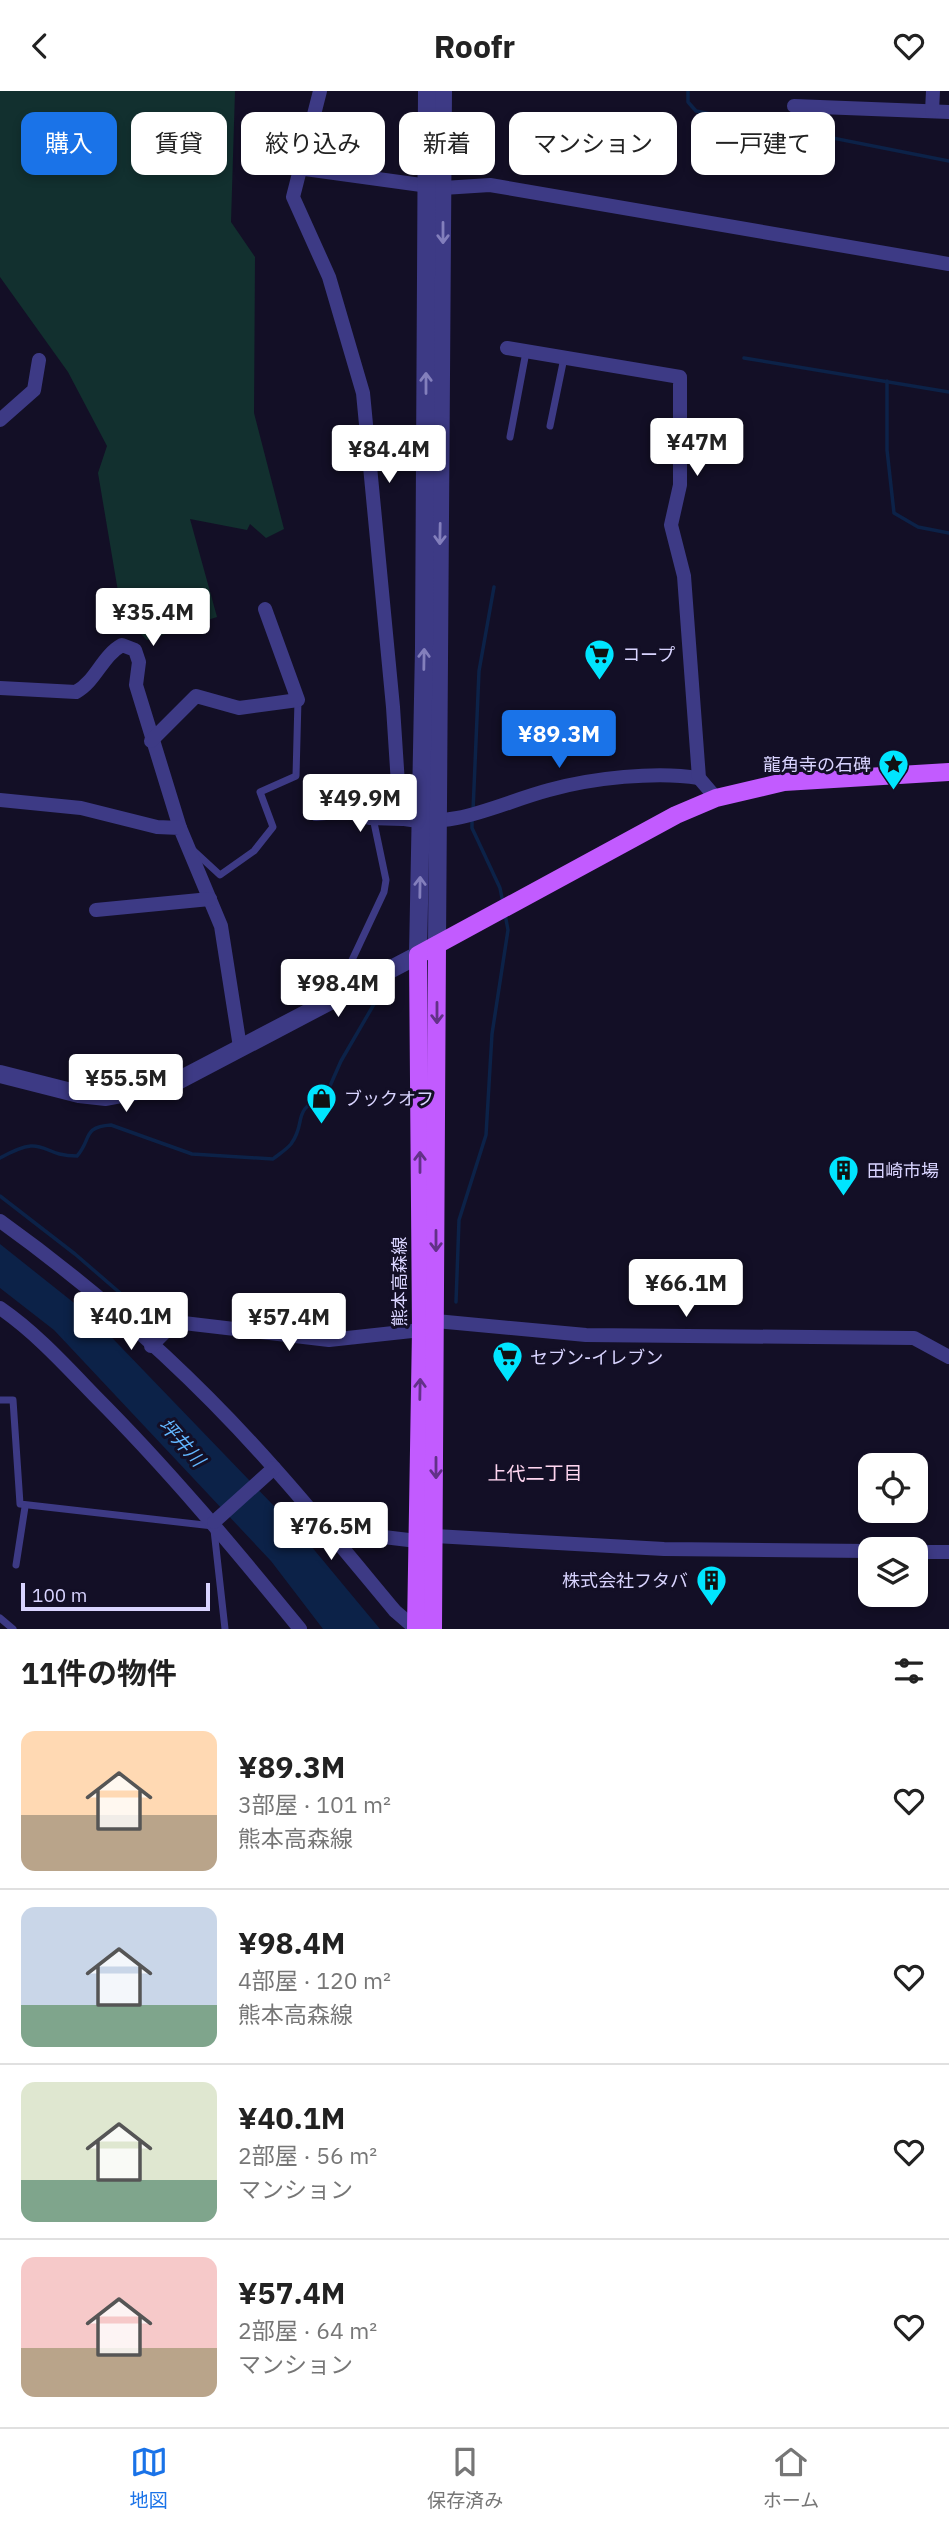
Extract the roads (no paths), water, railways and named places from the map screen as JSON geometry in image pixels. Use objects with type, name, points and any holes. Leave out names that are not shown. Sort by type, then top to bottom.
[{"type":"main road","points":[[418,955],[676,815],[716,798],[784,782],[949,772]]},
{"type":"main road","name":"熊本高森線","points":[[416,1629],[417,1541],[428,1325],[437,945]]},
{"type":"main road","name":"熊本高森線","points":[[418,955],[435,1536],[433,1629]]},
{"type":"street","points":[[314,112],[320,91]]},
{"type":"street","points":[[427,91],[435,186]]},
{"type":"street","points":[[0,1074],[79,1094],[106,1097],[170,1084],[418,955],[429,821],[435,186],[443,91]]},
{"type":"street","points":[[932,111],[933,91]]},
{"type":"street","points":[[794,106],[949,112]]},
{"type":"street","points":[[297,175],[293,197],[330,277],[363,393],[393,707],[400,815],[403,819]]},
{"type":"street","points":[[351,175],[435,186],[490,184],[949,264]]},
{"type":"street","points":[[507,348],[680,377],[680,485],[671,526],[684,576],[699,778],[716,798]]},
{"type":"street","points":[[0,420],[34,390],[39,360]]},
{"type":"street","points":[[151,741],[196,696],[239,708],[298,699],[265,609]]},
{"type":"street","points":[[0,688],[76,692],[85,687],[112,651],[122,645],[135,650],[139,662],[136,685],[151,741],[186,844],[221,926],[240,1047]]},
{"type":"street","points":[[316,814],[345,811],[373,818],[429,821],[464,818],[550,790],[590,783],[673,774],[699,778]]},
{"type":"street","points":[[0,800],[81,808],[157,827],[180,828]]},
{"type":"street","points":[[429,821],[437,945]]},
{"type":"street","points":[[96,910],[210,898]]},
{"type":"street","points":[[0,1221],[85,1287],[202,1392],[319,1521],[395,1611],[416,1629]]},
{"type":"street","points":[[0,1308],[79,1380],[216,1522],[300,1629]]},
{"type":"street","points":[[151,1346],[175,1322],[329,1340],[428,1325],[586,1335],[914,1338],[949,1357]]},
{"type":"street","points":[[216,1522],[272,1470]]},
{"type":"street","points":[[367,1535],[417,1541],[435,1536],[664,1549],[858,1551]]},
{"type":"street","points":[[928,1552],[949,1552]]},
{"type":"lane","points":[[510,437],[526,351]]},
{"type":"lane","points":[[550,426],[564,358]]},
{"type":"lane","points":[[186,844],[220,875],[260,843],[273,827],[260,792],[296,776],[298,699]]},
{"type":"lane","points":[[351,991],[345,975],[384,893],[386,880],[373,818]]},
{"type":"lane","points":[[0,1400],[13,1400],[20,1504],[25,1507],[216,1522],[225,1629]]},
{"type":"lane","points":[[16,1565],[25,1507]]},
{"type":"lane","points":[[319,1521],[344,1533],[367,1535]]},
{"type":"lane","points":[[0,1618],[13,1629]]},
{"type":"water","name":"坪井川","points":[[0,1244],[93,1318],[301,1534],[380,1629],[323,1629],[271,1561],[54,1330],[0,1288]]},
{"type":"waterway","points":[[688,91],[688,102],[696,111],[949,161]]},
{"type":"waterway","points":[[744,358],[949,392]]},
{"type":"waterway","points":[[887,381],[887,450],[894,513],[918,527],[949,533]]},
{"type":"waterway","points":[[473,811],[479,671],[494,587]]},
{"type":"waterway","points":[[472,819],[472,828],[500,888],[503,903]]},
{"type":"waterway","points":[[456,1302],[459,1220],[486,1135],[492,1034],[508,930],[505,914]]},
{"type":"waterway","points":[[0,1158],[15,1150],[35,1146],[55,1153],[77,1156],[91,1131],[111,1125],[192,1154],[273,1159],[291,1144],[307,1106],[326,1095],[341,1061],[377,999]]},
{"type":"waterway","points":[[0,1196],[75,1254],[149,1318],[162,1321]]},
{"type":"place","name":"コープ","points":[[599,681]]},
{"type":"place","name":"龍角寺の石碑","points":[[894,791]]},
{"type":"place","name":"ブックオフ","points":[[321,1125]]},
{"type":"place","name":"田崎市場","points":[[844,1197]]},
{"type":"place","name":"セブン-イレブン","points":[[507,1384]]},
{"type":"place","name":"株式会社フタバ","points":[[711,1607]]},
{"type":"district","name":"上代二丁目","points":[[535,1473]]}]
